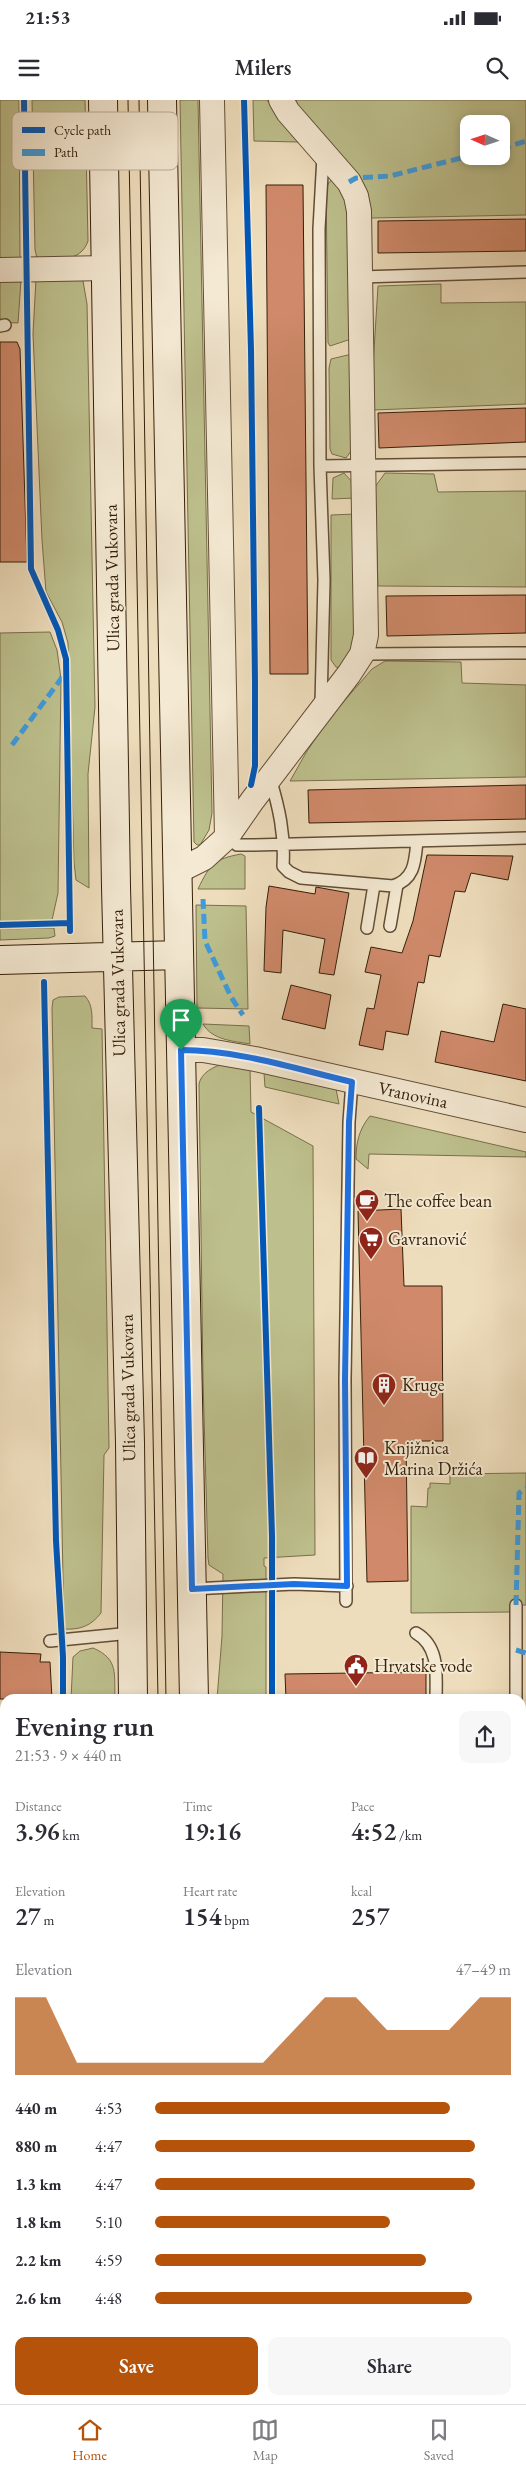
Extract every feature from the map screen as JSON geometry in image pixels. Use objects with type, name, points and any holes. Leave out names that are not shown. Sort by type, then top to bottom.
[{"type":"main road","name":"Ulica grada Vukovara","points":[[105,170],[118,956],[130,1443],[133,1694]]},
{"type":"main road","points":[[163,170],[194,1694]]},
{"type":"main road","points":[[0,960],[179,955]]},
{"type":"street","points":[[212,100],[227,837]]},
{"type":"street","points":[[178,871],[204,858],[227,837],[349,674],[362,654],[366,635],[359,211],[356,196],[350,182],[288,112],[281,100]]},
{"type":"street","points":[[0,270],[107,268]]},
{"type":"street","name":"Vranovina","points":[[181,1050],[203,1050],[255,1060],[526,1120]]},
{"type":"lane","points":[[322,709],[324,580],[320,466],[319,228],[323,152]]},
{"type":"lane","points":[[360,277],[526,272]]},
{"type":"lane","points":[[320,466],[526,463]]},
{"type":"lane","points":[[362,654],[526,653]]},
{"type":"lane","points":[[270,778],[282,819],[283,866],[289,872],[301,878],[397,885],[406,881],[414,868],[417,841]]},
{"type":"lane","points":[[227,837],[237,845],[526,838]]},
{"type":"lane","points":[[367,928],[374,884]]},
{"type":"lane","points":[[390,926],[397,885]]},
{"type":"lane","points":[[346,1601],[345,1380],[349,1122],[352,1082]]},
{"type":"lane","points":[[192,1589],[294,1584],[347,1586]]},
{"type":"lane","points":[[516,1605],[516,1694]]},
{"type":"lane","points":[[50,1641],[131,1633]]},
{"type":"lane","points":[[416,1634],[426,1639],[432,1647],[435,1660],[436,1694]]},
{"type":"green space","points":[[0,100],[19,100],[19,112],[12,112],[12,170],[19,170],[20,259],[0,258]]},
{"type":"green space","points":[[32,100],[85,100],[85,112],[32,112]]},
{"type":"green space","points":[[180,100],[198,100],[212,813],[209,830],[200,845],[194,842]]},
{"type":"green space","points":[[253,100],[267,100],[298,142],[254,141]]},
{"type":"green space","points":[[293,100],[526,100],[526,215],[371,218],[365,195]]},
{"type":"green space","points":[[33,170],[86,170],[88,241],[84,248],[73,256],[59,259],[37,258],[35,250]]},
{"type":"green space","points":[[331,180],[341,191],[350,218],[351,339],[330,346],[328,343],[326,187]]},
{"type":"green space","points":[[76,278],[83,281],[87,304],[95,707],[88,774],[89,888],[76,880],[74,862],[68,643],[62,622],[46,592],[33,334],[36,279]]},
{"type":"green space","points":[[0,279],[21,280],[18,323],[0,322]]},
{"type":"green space","points":[[441,284],[441,303],[526,302],[526,404],[373,410],[372,382],[378,286]]},
{"type":"green space","points":[[352,354],[354,447],[346,458],[332,454],[330,449],[329,368],[331,359]]},
{"type":"green space","points":[[344,473],[355,485],[355,498],[332,499],[333,478]]},
{"type":"green space","points":[[385,473],[434,474],[438,492],[526,491],[526,587],[378,586],[375,487]]},
{"type":"green space","points":[[355,514],[356,647],[340,668],[336,667],[331,660],[331,515]]},
{"type":"green space","points":[[50,632],[57,650],[61,679],[58,893],[52,920],[0,922],[0,633]]},
{"type":"green space","points":[[385,661],[461,662],[462,683],[526,685],[526,777],[290,781],[307,751],[332,715],[372,669]]},
{"type":"green space","points":[[241,854],[245,856],[245,889],[198,889],[214,864],[225,858]]},
{"type":"green space","points":[[196,905],[246,906],[248,1009],[197,1008]]},
{"type":"green space","points":[[54,928],[55,936],[49,938],[0,940],[0,929]]},
{"type":"green space","points":[[85,996],[91,1007],[92,1028],[102,1029],[109,1448],[104,1455],[101,1613],[85,1626],[75,1629],[64,1629],[52,1008],[53,1000],[59,997]]},
{"type":"green space","points":[[203,1024],[249,1026],[250,1044],[217,1037]]},
{"type":"green space","points":[[224,1064],[250,1068],[251,1112],[313,1146],[315,1555],[264,1558],[264,1566],[266,1567],[266,1694],[217,1694],[222,1636],[223,1574],[209,1565],[208,1558],[203,1379],[199,1084],[202,1077],[216,1066]]},
{"type":"green space","points":[[264,1073],[336,1089],[339,1104],[265,1087]]},
{"type":"green space","points":[[370,1116],[526,1152],[526,1157],[369,1154],[368,1169],[356,1159],[356,1153],[361,1131]]},
{"type":"green space","points":[[526,1473],[526,1605],[510,1605],[511,1612],[411,1613],[411,1506],[427,1507],[430,1483],[450,1484],[450,1474]]},
{"type":"green space","points":[[93,1648],[107,1657],[113,1668],[115,1694],[71,1694],[73,1657],[80,1651]]},
{"type":"building","points":[[266,185],[303,185],[308,674],[270,674]]},
{"type":"building","points":[[526,219],[526,251],[378,253],[378,221]]},
{"type":"building","points":[[0,342],[17,342],[20,349],[27,562],[0,562]]},
{"type":"building","points":[[526,408],[526,442],[379,448],[378,413]]},
{"type":"building","points":[[526,595],[526,633],[387,636],[386,596]]},
{"type":"building","points":[[526,785],[526,819],[309,823],[308,790]]},
{"type":"building","points":[[427,855],[513,856],[508,880],[471,873],[465,892],[455,891],[440,957],[429,955],[424,983],[418,982],[408,1035],[386,1031],[383,1050],[359,1045],[367,1008],[374,1009],[381,975],[365,972],[371,947],[402,953],[413,921]]},
{"type":"building","points":[[269,886],[315,894],[316,887],[349,893],[334,975],[319,973],[325,939],[283,930],[281,973],[264,971],[266,907]]},
{"type":"building","points":[[291,985],[331,995],[325,1029],[282,1019]]},
{"type":"building","points":[[503,1004],[526,1009],[526,1081],[435,1062],[441,1031],[494,1042]]},
{"type":"building","name":"Kruge","points":[[401,1209],[404,1286],[442,1286],[443,1441],[406,1441],[408,1581],[367,1582],[358,1211]]},
{"type":"building","points":[[0,1652],[41,1654],[40,1662],[50,1662],[52,1694],[0,1694]]},
{"type":"building","name":"Hrvatske vode","points":[[426,1672],[426,1694],[286,1694],[285,1674]]},
{"type":"tram line","points":[[128,100],[128,112]]},
{"type":"tram line","points":[[139,100],[139,112]]},
{"type":"tram line","points":[[129,170],[158,1694]]},
{"type":"tram line","points":[[140,170],[166,1694]]},
{"type":"marked path","points":[[510,146],[526,141]]},
{"type":"marked path","points":[[349,182],[356,178],[390,176],[460,158]]},
{"type":"marked path","points":[[12,745],[61,679],[63,671]]},
{"type":"marked path","points":[[203,899],[205,941],[231,997],[243,1015]]},
{"type":"marked path","points":[[516,1605],[519,1493],[526,1488]]},
{"type":"marked path","points":[[516,1650],[526,1653]]},
{"type":"cycle path","points":[[24,100],[24,112]]},
{"type":"cycle path","points":[[244,100],[251,350],[255,682],[255,766],[251,785]]},
{"type":"cycle path","points":[[25,170],[31,569],[58,630],[66,659],[70,931]]},
{"type":"cycle path","points":[[0,925],[70,923]]},
{"type":"cycle path","points":[[44,982],[56,1541],[63,1657],[63,1694]]},
{"type":"cycle path","points":[[259,1108],[272,1536],[272,1694]]},
{"type":"place","name":"The coffee bean","points":[[367,1222]]},
{"type":"place","name":"Gavranović","points":[[371,1260]]},
{"type":"place","name":"Kruge","points":[[384,1406]]},
{"type":"place","name":"Knjižnica Marina Držića","points":[[366,1479]]},
{"type":"place","name":"Hrvatske vode","points":[[356,1687]]},
{"type":"route","points":[[181,1050],[203,1050],[352,1082],[349,1122],[348,1304],[345,1380],[347,1586],[294,1584],[192,1589],[181,1050]]}]
